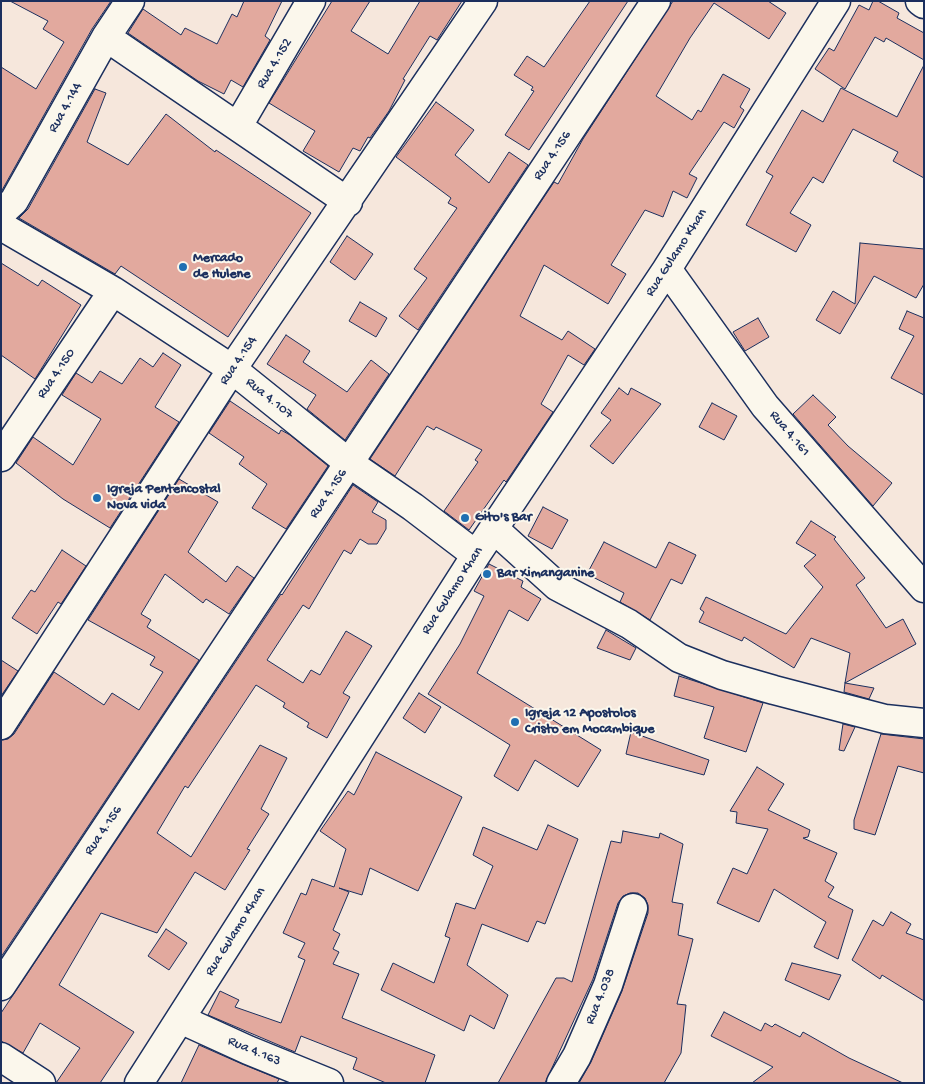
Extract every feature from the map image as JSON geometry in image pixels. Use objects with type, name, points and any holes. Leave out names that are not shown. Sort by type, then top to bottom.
[{"type":"street","name":"Rua 4.144","points":[[1,213],[14,201],[106,37],[130,1]]},
{"type":"street","name":"Rua 4.152","points":[[238,126],[312,1]]},
{"type":"street","name":"Rua 4.154","points":[[1,725],[232,369],[348,202],[483,1]]},
{"type":"street","name":"Rua 4.156","points":[[1,986],[656,1]]},
{"type":"street","name":"Rua Gulamo Khan","points":[[140,1083],[476,555],[667,269],[836,1]]},
{"type":"street","points":[[920,1],[924,4]]},
{"type":"street","points":[[106,37],[348,202]]},
{"type":"street","name":"Rua 4.107","points":[[1,226],[113,291],[232,369],[349,464],[414,507],[476,555]]},
{"type":"street","name":"Rua 4.161","points":[[667,269],[766,406],[924,588]]},
{"type":"street","name":"Rua 4.150","points":[[1,457],[113,291]]},
{"type":"street","points":[[494,529],[557,586],[629,624],[679,658],[774,690],[885,718],[924,723]]},
{"type":"street","name":"Rua 4.038","points":[[561,1083],[577,1056],[608,985],[633,908]]},
{"type":"street","name":"Rua 4.163","points":[[180,1019],[248,1050],[329,1083]]},
{"type":"street","points":[[1,1057],[41,1083]]},
{"type":"building","points":[[10,1],[111,1],[92,29],[1,192],[1,67],[36,89],[64,42],[43,29],[48,21]]},
{"type":"building","points":[[244,1],[282,1],[265,36],[270,40],[243,87],[231,80],[224,94],[198,81],[128,33],[143,9],[181,35],[185,28],[217,44],[232,14],[237,17]]},
{"type":"building","points":[[332,1],[370,1],[351,31],[388,54],[420,1],[462,1],[437,40],[430,36],[403,79],[405,80],[389,111],[370,138],[368,137],[360,151],[353,148],[339,172],[303,151],[315,131],[269,103]]},
{"type":"building","points":[[590,1],[628,1],[529,150],[505,135],[534,91],[531,90],[533,87],[514,75],[527,56],[544,67]]},
{"type":"building","points":[[673,1],[768,1],[786,13],[769,39],[714,3],[690,38],[656,96],[692,120],[698,110],[701,112],[723,74],[750,89],[740,107],[744,110],[734,128],[724,122],[689,174],[697,178],[687,198],[673,191],[663,217],[645,210],[611,265],[626,274],[608,304],[544,265],[520,316],[562,340],[568,331],[595,349],[584,365],[568,355],[541,404],[553,412],[506,482],[504,480],[469,530],[444,511],[478,462],[475,460],[482,450],[436,427],[434,430],[427,426],[395,476],[370,459],[554,182],[558,184],[583,139]]},
{"type":"building","points":[[873,1],[878,1],[899,13],[897,18],[924,33],[924,60],[886,38],[884,42],[875,37],[845,89],[815,69],[829,48],[834,51],[859,5],[869,10]]},
{"type":"building","points":[[924,65],[924,178],[893,161],[898,152],[853,129],[823,183],[813,177],[790,213],[811,225],[796,252],[746,225],[773,176],[766,172],[802,110],[823,122],[841,88],[897,117]]},
{"type":"building","points":[[95,89],[106,93],[87,142],[128,165],[166,114],[215,152],[216,150],[311,213],[228,337],[121,266],[115,274],[19,218],[28,209]]},
{"type":"building","points":[[436,102],[474,130],[455,155],[489,183],[509,152],[528,165],[418,330],[399,316],[427,278],[414,269],[457,208],[448,203],[451,198],[396,157]]},
{"type":"building","points":[[347,236],[373,254],[355,280],[330,262]]},
{"type":"building","points":[[860,243],[924,249],[924,284],[916,298],[874,276],[840,334],[816,320],[833,291],[855,304]]},
{"type":"building","points":[[1,263],[38,286],[42,280],[81,305],[35,379],[1,355]]},
{"type":"building","points":[[360,302],[387,318],[376,337],[349,321]]},
{"type":"building","points":[[907,311],[924,318],[924,395],[891,378],[914,336],[899,329]]},
{"type":"building","points":[[758,318],[769,337],[745,351],[733,332]]},
{"type":"building","points":[[286,335],[310,351],[303,362],[347,392],[371,360],[389,374],[345,440],[307,409],[316,395],[267,364]]},
{"type":"building","points":[[163,353],[181,365],[155,407],[179,422],[110,528],[63,499],[16,463],[33,437],[73,465],[101,419],[62,395],[76,373],[92,383],[100,371],[122,384],[140,358],[153,367]]},
{"type":"building","points":[[619,388],[628,395],[631,388],[661,404],[613,464],[590,446],[611,420],[601,413]]},
{"type":"building","points":[[813,395],[836,417],[828,425],[848,446],[892,483],[873,506],[793,414]]},
{"type":"building","points":[[230,401],[279,434],[281,430],[290,435],[328,466],[286,529],[252,508],[267,484],[239,464],[244,457],[209,433]]},
{"type":"building","points":[[712,403],[737,416],[724,440],[699,427]]},
{"type":"building","points":[[179,479],[218,502],[188,552],[226,582],[237,566],[254,578],[229,614],[206,599],[203,603],[165,574],[141,614],[151,620],[147,627],[199,660],[1,957],[1,740],[8,739],[14,734],[54,672],[104,705],[112,693],[139,710],[163,672],[150,665],[155,657],[88,620]]},
{"type":"building","points":[[353,485],[378,502],[372,512],[386,520],[386,529],[377,544],[368,544],[360,539],[351,554],[344,550],[309,609],[303,605],[267,660],[303,683],[311,670],[320,675],[346,631],[372,646],[343,693],[350,697],[327,738],[307,727],[309,723],[283,707],[285,703],[256,685],[188,788],[185,786],[157,833],[191,857],[260,745],[287,758],[261,809],[269,814],[247,849],[250,850],[225,890],[195,872],[157,933],[101,913],[59,985],[134,1032],[100,1083],[56,1083],[80,1048],[40,1023],[23,1053],[1,1041],[1,1013],[282,595]]},
{"type":"building","points":[[543,507],[568,520],[552,549],[528,536]]},
{"type":"building","points":[[811,521],[836,537],[834,539],[865,578],[856,585],[886,628],[903,619],[916,644],[845,683],[850,653],[811,638],[794,668],[744,637],[742,641],[699,622],[704,612],[700,609],[706,597],[786,634],[823,587],[804,566],[816,555],[796,543]]},
{"type":"building","points":[[604,542],[656,568],[669,542],[696,555],[682,584],[671,579],[650,620],[620,602],[624,593],[587,574]]},
{"type":"building","points":[[62,550],[86,566],[61,604],[58,602],[37,634],[12,618],[31,590],[35,592]]},
{"type":"building","name":"Igreja 12 Apostolos Cristo em Mocambique","points":[[489,564],[523,581],[521,587],[541,599],[528,621],[509,610],[477,673],[601,750],[578,787],[535,760],[518,791],[494,776],[510,745],[428,694],[460,644],[484,596],[474,591]]},
{"type":"building","points":[[606,630],[636,648],[630,660],[597,648]]},
{"type":"building","points":[[1,660],[18,671],[1,696]]},
{"type":"building","points":[[679,676],[763,703],[746,752],[704,738],[714,707],[674,696]]},
{"type":"building","points":[[845,683],[874,688],[869,699],[844,692]]},
{"type":"building","points":[[419,693],[441,707],[425,733],[403,718]]},
{"type":"building","points":[[843,724],[855,727],[844,751],[839,750]]},
{"type":"building","points":[[631,732],[709,760],[704,775],[626,754]]},
{"type":"building","points":[[881,734],[924,739],[924,773],[898,766],[875,835],[854,829],[854,820]]},
{"type":"building","points":[[376,752],[462,797],[418,891],[370,868],[362,895],[339,888],[349,892],[333,930],[340,934],[333,949],[339,952],[333,964],[359,974],[342,1018],[435,1055],[425,1083],[386,1083],[353,1069],[357,1058],[301,1036],[295,1052],[208,1015],[220,991],[239,1000],[235,1007],[281,1023],[305,960],[298,957],[305,943],[283,933],[301,893],[306,895],[312,879],[334,887],[346,849],[320,831],[348,791],[354,795]]},
{"type":"building","points":[[757,767],[784,784],[768,810],[810,830],[808,837],[803,838],[837,853],[825,881],[834,887],[828,897],[853,910],[838,959],[814,947],[826,922],[774,889],[759,922],[717,903],[733,868],[747,874],[768,829],[736,823],[737,812],[730,811]]},
{"type":"building","points":[[548,825],[578,839],[545,924],[537,921],[528,942],[482,924],[467,965],[508,995],[494,1029],[470,1015],[464,1031],[381,990],[393,963],[434,983],[450,938],[445,936],[456,903],[475,909],[493,866],[473,855],[483,827],[537,850]]},
{"type":"building","points":[[623,831],[659,838],[660,833],[683,844],[672,902],[683,904],[678,935],[693,939],[677,1004],[686,1005],[681,1053],[664,1083],[579,1083],[591,1062],[622,991],[648,913],[648,905],[645,898],[638,893],[630,893],[623,896],[618,903],[593,979],[545,1083],[498,1083],[556,978],[564,978],[572,982],[611,841],[621,843]]},
{"type":"building","points":[[891,912],[911,924],[906,933],[924,940],[924,1001],[882,975],[880,979],[852,960],[873,920],[883,926]]},
{"type":"building","points":[[166,929],[187,943],[169,970],[148,956]]},
{"type":"building","points":[[792,963],[841,975],[829,1000],[785,980]]},
{"type":"building","points":[[724,1012],[761,1031],[765,1023],[772,1027],[775,1024],[800,1037],[803,1032],[849,1058],[903,1083],[752,1083],[773,1067],[711,1036]]},
{"type":"building","points":[[199,1045],[279,1079],[277,1083],[181,1083]]},
{"type":"place","name":"Mercado de Hulene","points":[[183,267]]},
{"type":"place","name":"Igreja Pentencostal Nova vida","points":[[97,498]]},
{"type":"place","name":"Gito's Bar","points":[[465,518]]},
{"type":"place","name":"Bar Ximanganine","points":[[487,574]]},
{"type":"place","name":"Igreja 12 Apostolos Cristo em Mocambique","points":[[515,722]]}]
